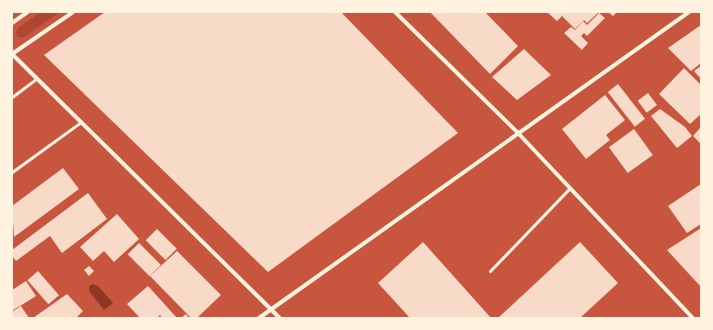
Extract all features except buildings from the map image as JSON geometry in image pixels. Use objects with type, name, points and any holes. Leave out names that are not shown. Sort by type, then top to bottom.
[{"type":"street","points":[[12,23],[28,12]]},
{"type":"street","points":[[73,12],[12,54],[280,318]]},
{"type":"street","points":[[395,12],[517,132],[693,318]]},
{"type":"street","points":[[259,318],[517,132],[689,12]]},
{"type":"lane","points":[[12,98],[37,78]]},
{"type":"lane","points":[[12,172],[81,122]]},
{"type":"lane","points":[[490,272],[570,188]]},
{"type":"shaded area","points":[[41,12],[60,12],[24,37],[19,37],[16,33],[18,28]]},
{"type":"shaded area","points":[[92,284],[98,286],[113,303],[104,310],[89,291],[89,287]]}]
